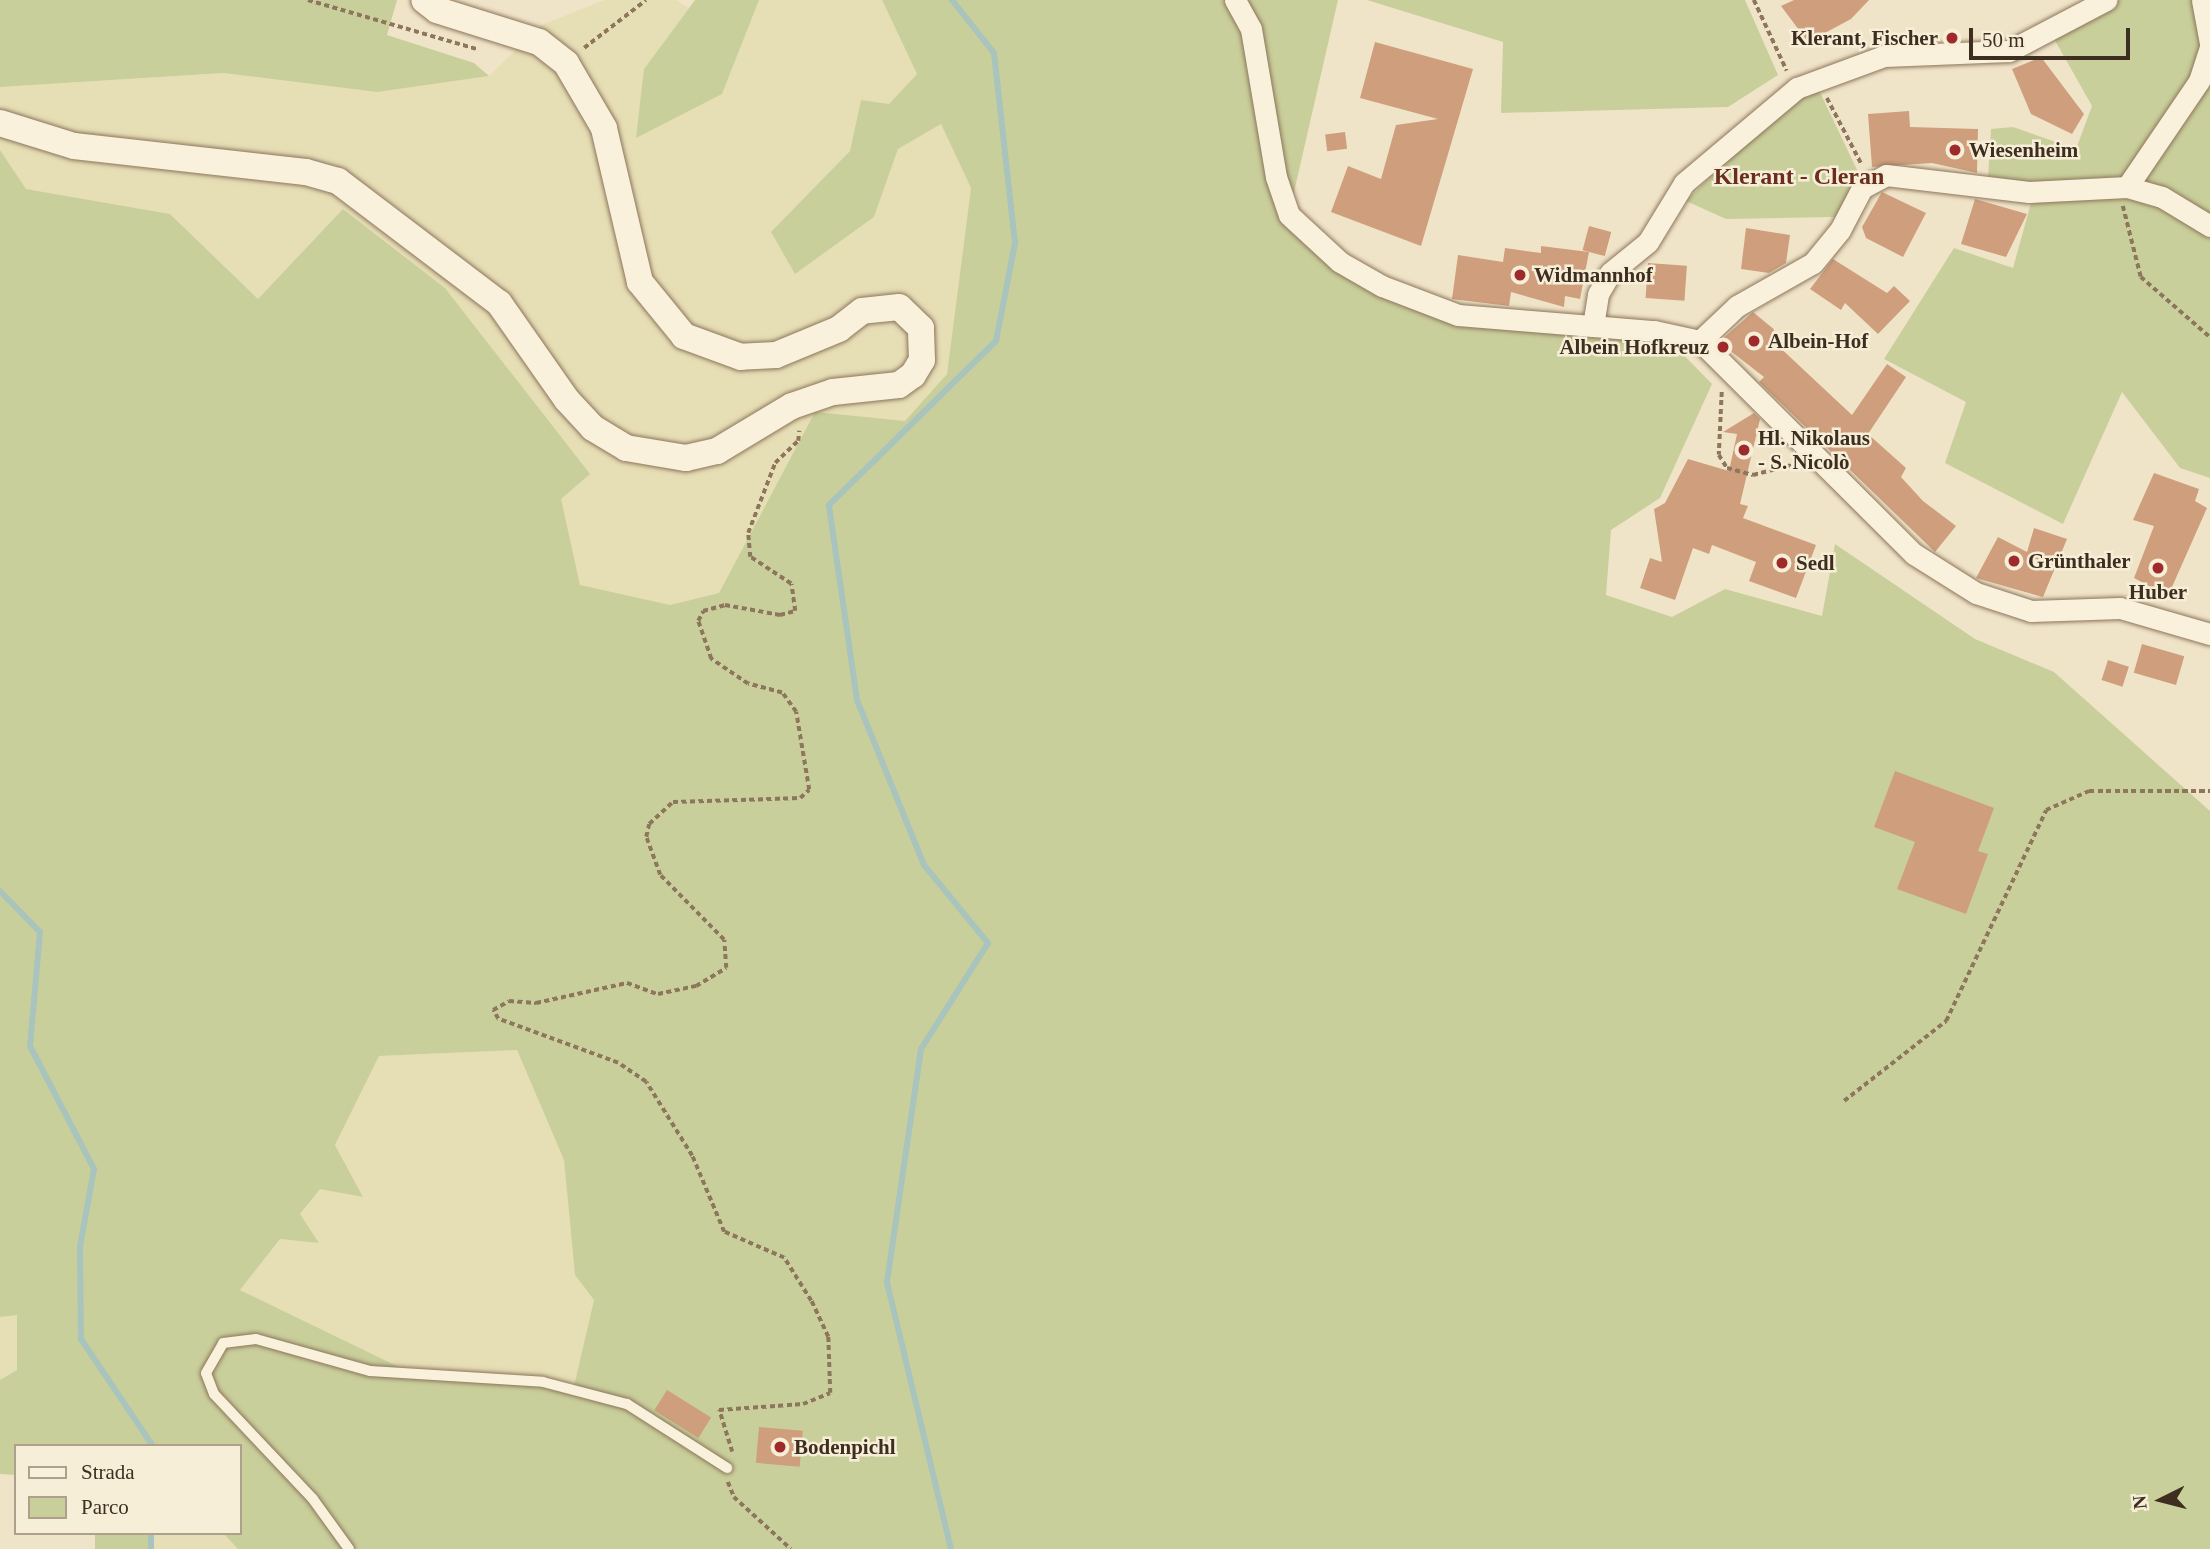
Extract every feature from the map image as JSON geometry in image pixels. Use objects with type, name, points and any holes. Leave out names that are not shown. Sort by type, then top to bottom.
[{"type":"street","points":[[0,122],[74,146],[306,172],[338,181],[499,303],[567,400],[593,428],[626,448],[686,458],[717,451],[792,406],[833,392],[899,386],[922,360],[922,328],[899,307],[883,305],[776,355],[741,357],[684,336],[640,282],[604,128],[566,63],[538,42],[437,10],[424,0]]},
{"type":"street","points":[[1235,0],[1251,29],[1276,177],[1289,215],[1307,236],[1382,286],[1458,315],[1593,326],[1700,341],[1731,378],[1914,554],[1976,593],[2031,611],[2120,608],[2210,634]]},
{"type":"street","points":[[1593,326],[1598,294],[1610,273],[1648,242],[1684,183],[1797,88],[1817,77],[1884,56],[2009,51],[2106,0]]},
{"type":"street","points":[[2127,187],[2199,81],[2210,45],[2202,0]]},
{"type":"street","points":[[1700,341],[1737,306],[1813,263],[1867,183],[1911,175],[2029,192],[2127,187],[2162,197],[2210,226]]},
{"type":"lane","points":[[349,1549],[313,1499],[214,1394],[206,1373],[223,1343],[256,1339],[370,1371],[543,1382],[627,1404],[727,1468]]},
{"type":"path","points":[[566,63],[646,0]]},
{"type":"path","points":[[1754,0],[1797,88]]},
{"type":"path","points":[[1817,77],[1856,147],[1867,183]]},
{"type":"path","points":[[2127,187],[2125,229],[2141,277],[2210,337]]},
{"type":"path","points":[[1731,378],[1719,396],[1719,455],[1727,468],[1753,475],[1817,458]]},
{"type":"path","points":[[791,1549],[734,1497],[727,1468],[732,1453],[719,1410],[803,1404],[830,1393],[828,1337],[811,1301],[784,1258],[723,1231],[692,1156],[646,1082],[618,1063],[498,1019],[493,1010],[509,1001],[536,1003],[627,983],[658,993],[696,986],[726,968],[724,940],[660,875],[646,837],[649,824],[673,802],[800,798],[809,790],[796,712],[782,693],[748,684],[711,659],[698,621],[703,611],[725,605],[780,615],[795,611],[791,584],[750,557],[748,533],[775,463],[798,441],[800,422],[792,406]]},
{"type":"path","points":[[1844,1101],[1946,1021],[2046,810],[2089,791],[2210,791]]},
{"type":"shaded area","points":[[604,0],[676,0],[689,8],[644,69],[722,94],[759,0],[882,0],[917,74],[889,104],[861,100],[850,151],[772,233],[795,274],[874,217],[898,149],[941,124],[971,188],[947,374],[905,421],[815,413],[719,593],[670,605],[580,586],[560,499],[589,474],[445,288],[344,209],[258,299],[170,214],[26,189],[0,150],[0,87],[223,73],[377,92],[489,76],[542,25]]},
{"type":"shaded area","points":[[517,1050],[564,1160],[575,1275],[594,1300],[574,1386],[399,1367],[240,1290],[280,1239],[319,1243],[300,1214],[320,1188],[363,1197],[335,1145],[379,1056]]},
{"type":"shaded area","points":[[17,1314],[17,1370],[0,1380],[0,1317]]},
{"type":"shaded area","points":[[152,1535],[225,1535],[238,1549],[149,1549]]},
{"type":"green space","points":[[0,0],[397,0],[387,35],[474,63],[489,76],[377,92],[223,73],[0,87]]},
{"type":"green space","points":[[695,0],[759,0],[722,94],[636,138],[644,69]]},
{"type":"green space","points":[[882,0],[1338,0],[1289,214],[1307,236],[1458,315],[1593,326],[1673,344],[1712,384],[1660,498],[1611,530],[1606,595],[1672,617],[1725,589],[1822,616],[1835,544],[1975,639],[2054,672],[2210,811],[2210,1549],[238,1549],[225,1535],[242,1535],[242,1444],[14,1444],[14,1475],[0,1474],[0,1380],[17,1370],[17,1315],[0,1317],[0,150],[26,189],[170,214],[258,299],[343,209],[445,288],[590,474],[561,499],[580,585],[670,605],[719,593],[815,412],[905,421],[947,374],[971,188],[941,124],[898,149],[874,217],[795,274],[771,232],[850,151],[861,100],[889,104],[917,74]],"holes":[[[517,1050],[564,1160],[575,1275],[594,1300],[574,1386],[399,1367],[240,1290],[280,1239],[319,1243],[300,1214],[320,1189],[363,1197],[335,1145],[379,1056]]]},
{"type":"green space","points":[[1367,0],[1745,0],[1778,75],[1728,107],[1501,113],[1503,42]]},
{"type":"green space","points":[[2119,0],[2210,0],[2210,478],[2180,468],[2122,392],[2063,524],[1945,463],[1966,402],[1884,359],[1954,248],[2013,268],[2036,185],[1988,178],[1991,129],[2013,127],[2076,149],[2092,106],[2053,37]]},
{"type":"green space","points":[[1817,86],[1860,176],[1835,217],[1726,219],[1686,201],[1758,129]]},
{"type":"green space","points":[[95,1535],[152,1535],[152,1549],[95,1549]]},
{"type":"building","points":[[1794,0],[1869,0],[1851,19],[1808,42],[1781,6]]},
{"type":"building","points":[[1375,42],[1473,69],[1421,246],[1331,212],[1348,166],[1381,179],[1396,125],[1438,119],[1360,98]]},
{"type":"building","points":[[2041,57],[2084,114],[2072,134],[2031,114],[2012,69]]},
{"type":"building","points":[[1909,111],[1910,127],[1978,129],[1977,173],[1932,163],[1872,167],[1868,114]]},
{"type":"building","points":[[1345,132],[1347,149],[1327,151],[1325,134]]},
{"type":"building","points":[[1882,192],[1926,213],[1903,257],[1866,238],[1862,227]]},
{"type":"building","points":[[1975,199],[2027,214],[2006,257],[1961,244]]},
{"type":"building","points":[[1589,226],[1611,232],[1605,256],[1583,250]]},
{"type":"building","points":[[1746,228],[1790,235],[1786,263],[1769,273],[1741,269]]},
{"type":"building","name":"Widmannhof","points":[[1541,246],[1589,252],[1580,299],[1565,296],[1564,307],[1511,292],[1509,306],[1452,299],[1458,255],[1503,262],[1505,248],[1541,253]]},
{"type":"building","points":[[1833,259],[1887,293],[1894,286],[1910,301],[1878,334],[1845,303],[1841,310],[1810,289]]},
{"type":"building","points":[[1648,263],[1687,266],[1684,301],[1646,298]]},
{"type":"building","points":[[1753,312],[1776,331],[1775,343],[1852,415],[1887,364],[1906,377],[1868,434],[1906,468],[1901,477],[1923,501],[1956,526],[1935,552],[1759,382],[1764,377],[1719,342]]},
{"type":"building","points":[[1754,413],[1760,419],[1740,504],[1748,506],[1743,518],[1816,545],[1796,598],[1749,581],[1756,562],[1712,545],[1709,554],[1693,548],[1675,600],[1640,588],[1650,558],[1662,562],[1654,509],[1665,503],[1688,459],[1729,471],[1737,434],[1723,432]]},
{"type":"building","points":[[2154,473],[2199,489],[2195,501],[2207,508],[2168,596],[2134,578],[2154,526],[2133,520]]},
{"type":"building","name":"Grünthaler","points":[[2034,528],[2067,539],[2043,597],[1976,578],[1998,537],[2027,552]]},
{"type":"building","points":[[2142,644],[2184,656],[2176,685],[2134,673]]},
{"type":"building","points":[[2108,660],[2129,667],[2122,687],[2102,680]]},
{"type":"building","points":[[1895,771],[1994,808],[1978,851],[1988,854],[1966,914],[1897,889],[1915,842],[1874,827]]},
{"type":"building","points":[[667,1390],[711,1418],[698,1438],[654,1410]]},
{"type":"building","name":"Bodenpichl","points":[[759,1427],[803,1431],[800,1467],[756,1463]]},
{"type":"waterway","points":[[951,1549],[887,1282],[921,1049],[988,943],[924,865],[857,700],[829,505],[996,341],[1015,243],[994,53],[952,0]]},
{"type":"waterway","points":[[0,891],[40,932],[30,1046],[94,1169],[80,1247],[81,1339],[152,1444]]},
{"type":"waterway","points":[[151,1535],[151,1549]]},
{"type":"place","name":"Klerant, Fischer","points":[[1952,38]]},
{"type":"place","name":"Wiesenheim","points":[[1955,150]]},
{"type":"place","name":"Widmannhof","points":[[1520,275]]},
{"type":"place","name":"Albein-Hof","points":[[1754,341]]},
{"type":"place","name":"Albein Hofkreuz","points":[[1723,347]]},
{"type":"place","name":"Hl. Nikolaus - S. Nicolò","points":[[1744,450]]},
{"type":"place","name":"Grünthaler","points":[[2014,561]]},
{"type":"place","name":"Sedl","points":[[1782,563]]},
{"type":"place","name":"Huber","points":[[2158,568]]},
{"type":"place","name":"Bodenpichl","points":[[780,1447]]},
{"type":"district","name":"Klerant - Cleran","points":[[1799,177]]}]
